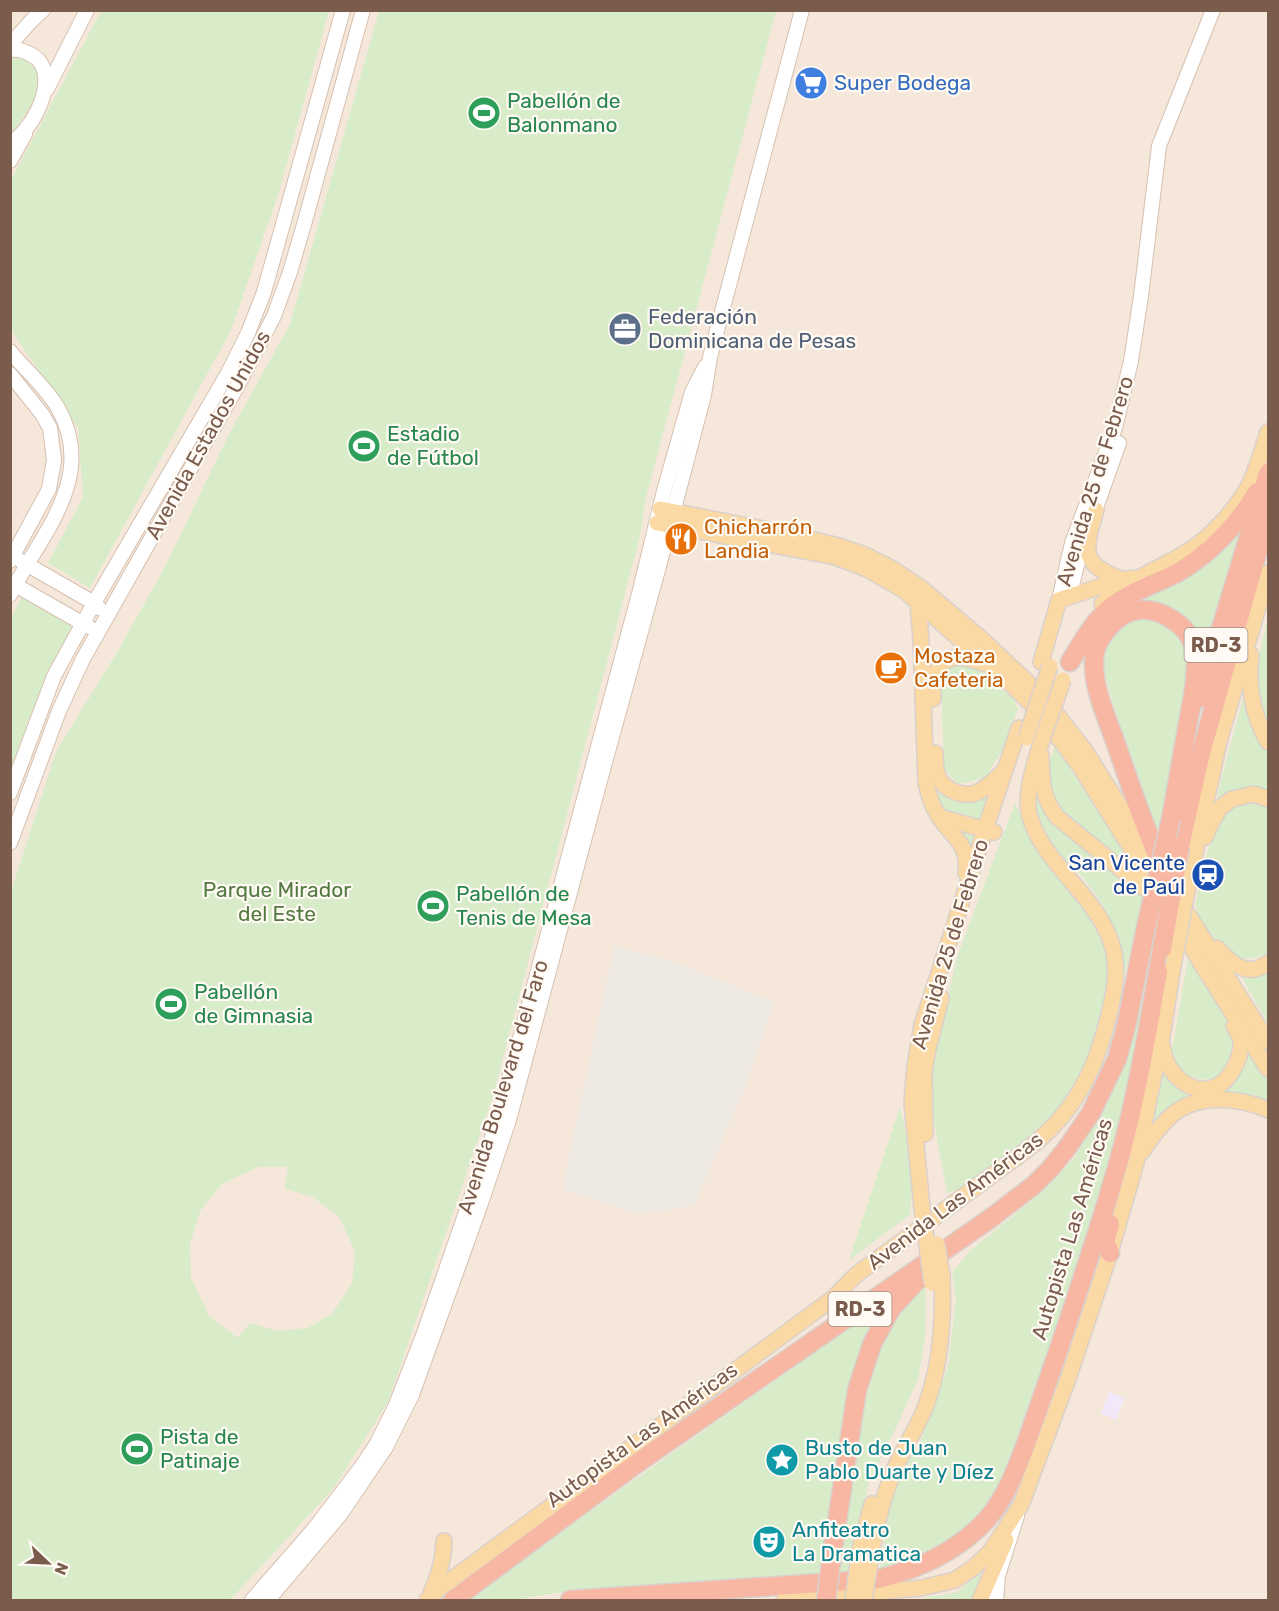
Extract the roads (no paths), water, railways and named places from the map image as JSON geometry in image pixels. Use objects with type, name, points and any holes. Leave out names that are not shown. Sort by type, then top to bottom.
[{"type":"highway","points":[[1070,662],[1089,631],[1114,605],[1178,572],[1218,542],[1248,506],[1269,471]]},
{"type":"highway","name":"Autopista Las Américas","points":[[453,1600],[636,1464],[991,1218],[1034,1185],[1067,1148],[1091,1113],[1117,1059],[1171,819],[1208,671],[1269,471]]},
{"type":"highway","name":"Autopista Las Américas","points":[[570,1600],[879,1579],[930,1562],[955,1548],[989,1517],[1004,1494],[1019,1463],[1044,1394],[1121,1153],[1145,1049],[1180,846],[1201,753],[1258,547],[1269,517]]},
{"type":"highway","points":[[1169,884],[1150,841],[1107,718],[1098,688],[1094,660],[1096,647],[1113,623],[1126,614],[1139,610],[1166,614],[1185,630],[1196,654],[1194,690],[1171,819]]},
{"type":"highway","points":[[1110,1253],[1105,1242],[1134,1125],[1130,1113]]},
{"type":"highway","points":[[826,1600],[856,1390],[872,1344],[891,1309],[947,1248]]},
{"type":"main road","name":"Avenida Las Américas","points":[[427,1600],[515,1532],[832,1299],[857,1274],[1025,1151],[1042,1137],[1067,1110],[1086,1081],[1098,1055],[1114,996],[1115,961],[1104,925],[1044,847],[1032,822],[1029,812],[1030,780],[1040,746],[1078,636],[1094,611],[1131,578],[1189,551],[1208,537],[1239,502],[1251,481],[1269,432]]},
{"type":"main road","points":[[1096,510],[1087,541],[1088,551],[1096,566],[1115,577],[1131,578]]},
{"type":"main road","points":[[665,517],[836,557],[890,581],[1012,685],[1040,713],[1079,765],[1170,910],[1239,1034],[1241,1043],[1233,1069],[1225,1080],[1215,1086],[1205,1088],[1195,1087],[1178,1080],[1165,1063],[1162,1037]]},
{"type":"main road","points":[[665,517],[784,533],[839,546],[865,555],[891,568],[921,588],[985,642],[1043,697],[1084,749],[1269,1042]]},
{"type":"main road","points":[[1269,573],[1250,657],[1250,677],[1253,705],[1263,733],[1269,742]]},
{"type":"main road","points":[[980,1600],[1021,1505],[1068,1379],[1110,1253],[1136,1163],[1162,1037],[1190,876],[1219,742],[1269,573]]},
{"type":"main road","points":[[1064,598],[1131,578]]},
{"type":"main road","name":"Avenida 25 de Febrero","points":[[853,1600],[866,1550],[866,1525],[879,1481],[914,1410],[927,1371],[936,1324],[937,1280],[912,1102],[922,1025],[963,897],[989,831],[1046,664],[1064,598]]},
{"type":"main road","points":[[923,607],[933,682],[938,778],[946,788],[969,795],[979,791],[1004,771]]},
{"type":"main road","points":[[923,607],[921,639],[926,783],[930,801],[939,817],[960,842],[967,858],[963,897]]},
{"type":"main road","points":[[933,682],[935,674],[943,663],[955,657],[969,657],[990,666]]},
{"type":"main road","name":"Avenida 25 de Febrero","points":[[927,1205],[924,1072],[928,1049],[1004,771],[1023,733]]},
{"type":"main road","points":[[1040,746],[1044,792],[1057,817],[1170,910]]},
{"type":"main road","points":[[1190,876],[1220,808],[1232,799],[1254,794],[1269,799]]},
{"type":"main road","points":[[939,817],[989,831]]},
{"type":"main road","points":[[1196,925],[1232,963],[1243,968],[1254,969],[1269,963]]},
{"type":"main road","points":[[1202,965],[1269,1069]]},
{"type":"main road","points":[[1136,1163],[1149,1141],[1172,1114],[1187,1107],[1204,1101],[1222,1099],[1241,1101],[1269,1110]]},
{"type":"main road","points":[[784,1600],[921,1588],[954,1580],[974,1568],[990,1552],[1021,1505]]},
{"type":"main road","points":[[427,1600],[438,1578],[444,1541]]},
{"type":"main road","points":[[864,1600],[866,1550]]},
{"type":"main road","points":[[884,1591],[903,1600]]},
{"type":"street","points":[[10,45],[42,10]]},
{"type":"street","points":[[10,161],[87,10]]},
{"type":"street","name":"Avenida Estados Unidos","points":[[10,793],[54,676],[228,373],[248,333],[264,292],[343,10]]},
{"type":"street","name":"Avenida Estados Unidos","points":[[10,843],[59,711],[83,659],[239,383],[274,316],[305,221],[363,10]]},
{"type":"street","name":"Avenida Boulevard del Faro","points":[[252,1600],[314,1529],[362,1466],[386,1427],[403,1390],[469,1207],[498,1120],[640,590],[704,395],[710,357],[802,10]]},
{"type":"street","name":"Avenida 25 de Febrero","points":[[1064,598],[1072,543],[1115,428],[1131,361],[1159,146],[1213,10]]},
{"type":"street","points":[[10,34],[31,21]]},
{"type":"street","points":[[10,50],[17,49],[35,56],[42,65],[45,75],[44,93]]},
{"type":"street","points":[[10,142],[15,140],[31,123]]},
{"type":"street","name":"Avenida 25 de Febrero","points":[[1064,598],[1126,423],[1135,381],[1141,296]]},
{"type":"street","points":[[10,351],[47,392],[57,407],[69,434],[71,448],[67,492],[53,521],[12,587],[98,632]]},
{"type":"street","points":[[10,374],[42,414],[50,428],[54,460],[49,489],[12,559],[27,565],[94,603],[108,615]]},
{"type":"street","name":"Avenida Boulevard del Faro","points":[[268,1600],[340,1515],[359,1488],[386,1447],[412,1395],[509,1120],[665,517]]},
{"type":"street","points":[[996,1600],[998,1576],[1021,1505]]},
{"type":"place","name":"Super Bodega","points":[[811,83]]},
{"type":"place","name":"Pabellón de Balonmano","points":[[484,113]]},
{"type":"place","name":"Federación Dominicana de Pesas","points":[[625,329]]},
{"type":"place","name":"Estadio de Fútbol","points":[[364,446]]},
{"type":"place","name":"Chicharrón Landia","points":[[681,539]]},
{"type":"place","name":"Mostaza Cafeteria","points":[[891,668]]},
{"type":"place","name":"San Vicente de Paúl","points":[[1208,875]]},
{"type":"place","name":"Pabellón de Tenis de Mesa","points":[[433,906]]},
{"type":"place","name":"Pabellón de Gimnasia","points":[[171,1004]]},
{"type":"place","name":"Pista de Patinaje","points":[[137,1449]]},
{"type":"place","name":"Busto de Juan Pablo Duarte y Díez","points":[[782,1460]]},
{"type":"place","name":"Anfiteatro La Dramatica","points":[[769,1542]]},
{"type":"park label","name":"Parque Mirador del Este","points":[[277,902]]}]
